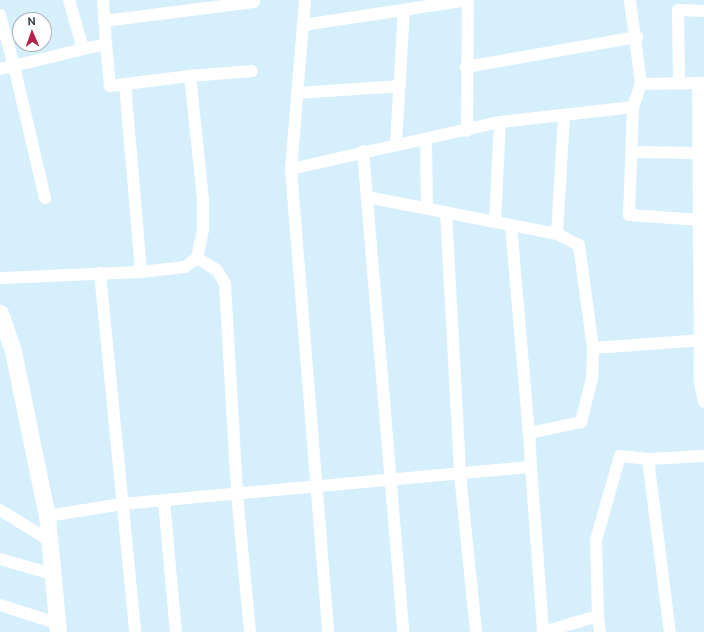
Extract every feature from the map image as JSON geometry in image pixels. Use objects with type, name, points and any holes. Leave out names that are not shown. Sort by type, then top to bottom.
[{"type":"street","points":[[69,0],[83,49]]},
{"type":"street","points":[[103,0],[110,86],[190,76],[252,71]]},
{"type":"street","points":[[305,0],[291,169],[314,488],[328,632]]},
{"type":"street","points":[[303,25],[404,11],[468,0],[466,67],[467,131]]},
{"type":"street","points":[[630,0],[637,37],[641,84],[633,107],[634,152],[629,215],[700,220]]},
{"type":"street","points":[[104,21],[254,2]]},
{"type":"street","points":[[679,82],[678,5],[704,11]]},
{"type":"street","points":[[396,144],[404,11]]},
{"type":"street","points":[[0,15],[14,66],[45,198]]},
{"type":"street","points":[[466,67],[637,37]]},
{"type":"street","points":[[0,69],[106,44]]},
{"type":"street","points":[[0,278],[141,272],[185,267],[197,258],[202,241],[203,199],[190,76]]},
{"type":"street","points":[[641,84],[679,82],[701,83],[697,153],[703,340],[700,383],[704,402]]},
{"type":"street","points":[[125,84],[141,272]]},
{"type":"street","points":[[297,94],[400,86]]},
{"type":"street","points":[[291,169],[363,151],[396,144],[426,140],[500,122],[633,107]]},
{"type":"street","points":[[557,234],[564,115]]},
{"type":"street","points":[[495,221],[500,122]]},
{"type":"street","points":[[426,140],[428,208]]},
{"type":"street","points":[[363,151],[403,632]]},
{"type":"street","points":[[634,152],[697,153]]},
{"type":"street","points":[[367,197],[557,234],[579,245],[593,348],[592,378],[581,422],[529,433]]},
{"type":"street","points":[[446,212],[460,474],[476,632]]},
{"type":"street","points":[[511,225],[529,433],[543,632],[598,616]]},
{"type":"street","points":[[197,258],[217,270],[225,284],[237,494],[250,632]]},
{"type":"street","points":[[100,273],[135,632]]},
{"type":"street","points":[[0,313],[13,350],[47,516],[57,628],[0,605]]},
{"type":"street","points":[[593,348],[703,340]]},
{"type":"street","points":[[600,632],[598,616],[596,540],[620,456],[648,459],[704,456]]},
{"type":"street","points":[[648,459],[670,632]]},
{"type":"street","points":[[47,516],[122,504],[390,482],[531,467]]},
{"type":"street","points":[[164,501],[176,632]]},
{"type":"street","points":[[0,510],[49,540]]},
{"type":"street","points":[[0,559],[52,574]]}]
